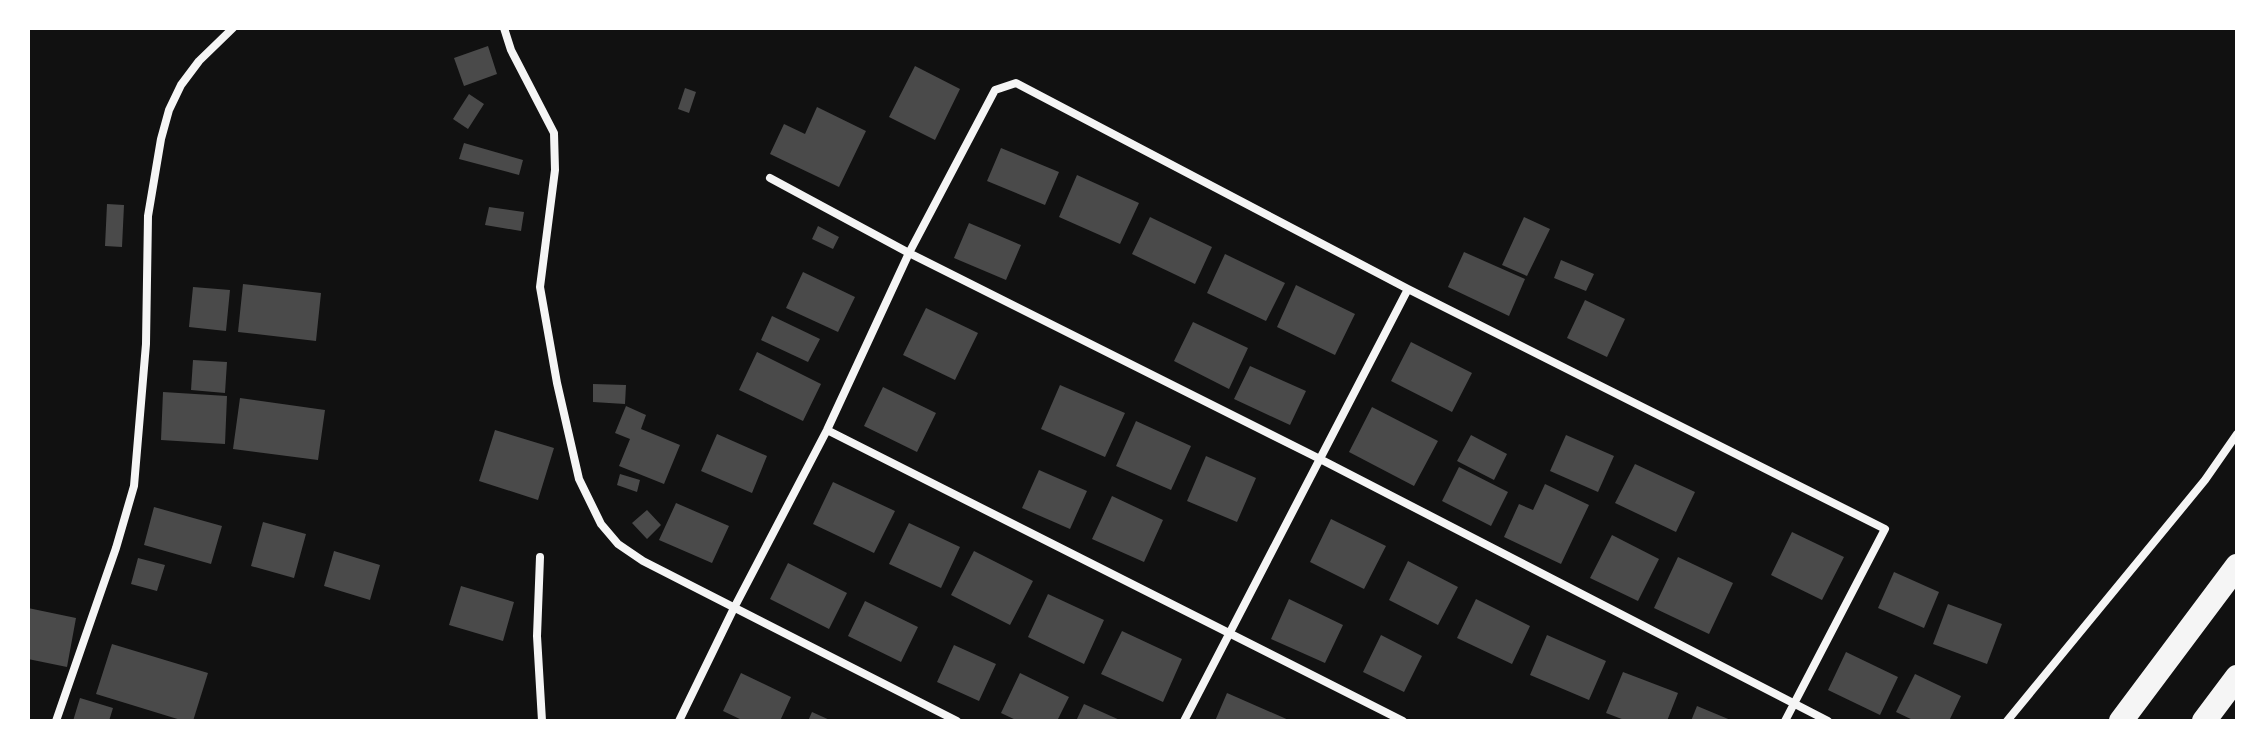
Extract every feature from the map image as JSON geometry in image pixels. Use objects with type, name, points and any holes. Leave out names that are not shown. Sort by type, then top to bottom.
[{"type":"highway","points":[[2121,721],[2237,566]]},
{"type":"highway","points":[[2204,721],[2237,677]]},
{"type":"street","points":[[56,721],[116,548],[134,486],[146,344],[148,216],[161,139],[169,110],[181,85],[199,61],[233,28]]},
{"type":"street","points":[[504,28],[511,50],[554,133],[555,170],[540,287],[557,383],[584,491],[601,524],[618,544],[643,561],[957,721]]},
{"type":"street","points":[[679,721],[827,430],[909,253],[995,90],[1016,83],[1408,289],[1885,529],[1785,721]]},
{"type":"street","points":[[770,178],[909,253],[1320,459],[1828,721]]},
{"type":"street","points":[[1184,721],[1408,289]]},
{"type":"street","points":[[827,430],[1403,721]]},
{"type":"street","points":[[2007,721],[2205,480],[2237,434]]},
{"type":"street","points":[[540,557],[537,636],[542,721]]},
{"type":"building","points":[[488,46],[497,74],[464,86],[454,58]]},
{"type":"building","points":[[915,66],[960,89],[935,140],[889,117]]},
{"type":"building","points":[[685,88],[696,92],[689,113],[678,109]]},
{"type":"building","points":[[469,94],[484,104],[468,129],[453,119]]},
{"type":"building","points":[[817,107],[866,131],[839,187],[770,154],[784,124],[805,134]]},
{"type":"building","points":[[464,143],[523,160],[519,175],[459,159]]},
{"type":"building","points":[[1001,148],[1059,172],[1045,205],[987,181]]},
{"type":"building","points":[[1077,175],[1139,203],[1120,244],[1059,217]]},
{"type":"building","points":[[107,204],[124,205],[122,247],[105,246]]},
{"type":"building","points":[[489,207],[524,212],[521,231],[485,225]]},
{"type":"building","points":[[1150,217],[1212,247],[1195,284],[1132,254]]},
{"type":"building","points":[[1524,217],[1550,229],[1527,276],[1502,265]]},
{"type":"building","points":[[969,223],[1021,245],[1006,280],[954,258]]},
{"type":"building","points":[[818,226],[839,237],[833,249],[812,239]]},
{"type":"building","points":[[1464,252],[1525,279],[1509,316],[1448,287]]},
{"type":"building","points":[[1225,254],[1285,283],[1266,321],[1207,293]]},
{"type":"building","points":[[1561,260],[1594,274],[1586,291],[1554,278]]},
{"type":"building","points":[[803,272],[855,297],[838,332],[786,308]]},
{"type":"building","points":[[243,284],[321,293],[316,341],[238,332]]},
{"type":"building","points":[[1296,285],[1355,314],[1335,355],[1277,327]]},
{"type":"building","points":[[193,287],[230,290],[226,331],[189,327]]},
{"type":"building","points":[[1585,300],[1625,319],[1607,357],[1567,338]]},
{"type":"building","points":[[926,308],[978,333],[955,380],[903,355]]},
{"type":"building","points":[[772,316],[820,339],[808,362],[761,340]]},
{"type":"building","points":[[1193,322],[1248,348],[1229,389],[1174,361]]},
{"type":"building","points":[[1411,342],[1472,373],[1452,412],[1391,381]]},
{"type":"building","points":[[757,352],[821,384],[803,421],[739,390]]},
{"type":"building","points":[[193,360],[227,362],[225,393],[191,390]]},
{"type":"building","points":[[1250,366],[1306,391],[1290,425],[1234,399]]},
{"type":"building","points":[[593,384],[626,385],[625,404],[593,402]]},
{"type":"building","points":[[1060,385],[1125,413],[1105,457],[1041,429]]},
{"type":"building","points":[[883,387],[936,413],[917,452],[864,426]]},
{"type":"building","points":[[163,392],[227,396],[225,444],[161,440]]},
{"type":"building","points":[[240,398],[325,410],[318,460],[233,449]]},
{"type":"building","points":[[626,406],[646,415],[641,429],[680,445],[664,484],[619,466],[630,439],[615,433]]},
{"type":"building","points":[[1372,407],[1438,441],[1414,486],[1349,452]]},
{"type":"building","points":[[1136,421],[1191,446],[1171,490],[1116,466]]},
{"type":"building","points":[[495,430],[554,448],[538,500],[479,481]]},
{"type":"building","points":[[717,434],[767,456],[752,493],[701,471]]},
{"type":"building","points":[[1471,435],[1507,454],[1494,480],[1457,461]]},
{"type":"building","points":[[1566,435],[1614,456],[1598,492],[1550,471]]},
{"type":"building","points":[[1206,456],[1256,478],[1237,522],[1187,501]]},
{"type":"building","points":[[1635,464],[1695,492],[1676,532],[1615,503]]},
{"type":"building","points":[[1459,467],[1508,492],[1491,526],[1442,501]]},
{"type":"building","points":[[1039,470],[1087,491],[1070,529],[1022,508]]},
{"type":"building","points":[[620,474],[640,480],[637,492],[617,485]]},
{"type":"building","points":[[833,482],[895,511],[874,553],[813,524]]},
{"type":"building","points":[[1545,484],[1589,505],[1561,564],[1504,537],[1519,504],[1533,510]]},
{"type":"building","points":[[1112,496],[1163,520],[1144,562],[1092,539]]},
{"type":"building","points":[[676,503],[729,526],[712,563],[659,540]]},
{"type":"building","points":[[154,507],[222,526],[211,564],[144,545]]},
{"type":"building","points":[[647,510],[661,525],[647,539],[632,523]]},
{"type":"building","points":[[1331,519],[1386,546],[1364,589],[1310,562]]},
{"type":"building","points":[[263,522],[306,534],[294,578],[251,566]]},
{"type":"building","points":[[909,523],[960,547],[941,588],[889,564]]},
{"type":"building","points":[[1792,532],[1844,557],[1822,600],[1771,575]]},
{"type":"building","points":[[1612,535],[1659,559],[1638,601],[1590,578]]},
{"type":"building","points":[[334,551],[380,565],[370,600],[324,586]]},
{"type":"building","points":[[974,551],[1033,581],[1010,625],[951,595]]},
{"type":"building","points":[[1678,557],[1733,583],[1709,634],[1654,608]]},
{"type":"building","points":[[138,558],[165,565],[157,591],[131,584]]},
{"type":"building","points":[[1408,561],[1458,587],[1438,625],[1389,600]]},
{"type":"building","points":[[788,563],[847,593],[829,629],[770,599]]},
{"type":"building","points":[[1894,572],[1939,592],[1924,628],[1878,608]]},
{"type":"building","points":[[461,586],[514,602],[503,641],[449,625]]},
{"type":"building","points":[[1048,594],[1104,620],[1084,664],[1028,637]]},
{"type":"building","points":[[1289,599],[1343,625],[1325,663],[1271,639]]},
{"type":"building","points":[[1476,599],[1530,626],[1512,664],[1457,638]]},
{"type":"building","points":[[865,601],[918,627],[901,662],[848,636]]},
{"type":"building","points":[[1948,604],[2002,624],[1987,664],[1933,644]]},
{"type":"building","points":[[28,608],[76,618],[67,667],[28,659]]},
{"type":"building","points":[[1122,631],[1182,659],[1163,702],[1101,674]]},
{"type":"building","points":[[1381,635],[1422,656],[1404,692],[1363,672]]},
{"type":"building","points":[[1547,635],[1606,661],[1589,700],[1530,675]]},
{"type":"building","points":[[112,644],[208,673],[193,721],[184,721],[96,694]]},
{"type":"building","points":[[954,645],[996,664],[979,701],[937,682]]},
{"type":"building","points":[[1846,652],[1898,677],[1880,715],[1828,690]]},
{"type":"building","points":[[1623,672],[1678,693],[1667,721],[1627,721],[1606,713]]},
{"type":"building","points":[[741,673],[791,697],[780,721],[744,721],[723,711]]},
{"type":"building","points":[[1020,673],[1069,697],[1057,721],[1018,721],[1001,713]]},
{"type":"building","points":[[1915,674],[1961,696],[1949,721],[1915,721],[1896,712]]},
{"type":"building","points":[[1227,693],[1291,721],[1215,721]]},
{"type":"building","points":[[80,698],[113,708],[109,721],[73,721]]},
{"type":"building","points":[[1084,704],[1122,721],[1076,721]]},
{"type":"building","points":[[1697,706],[1733,721],[1691,721]]},
{"type":"building","points":[[812,712],[832,721],[808,721]]}]
